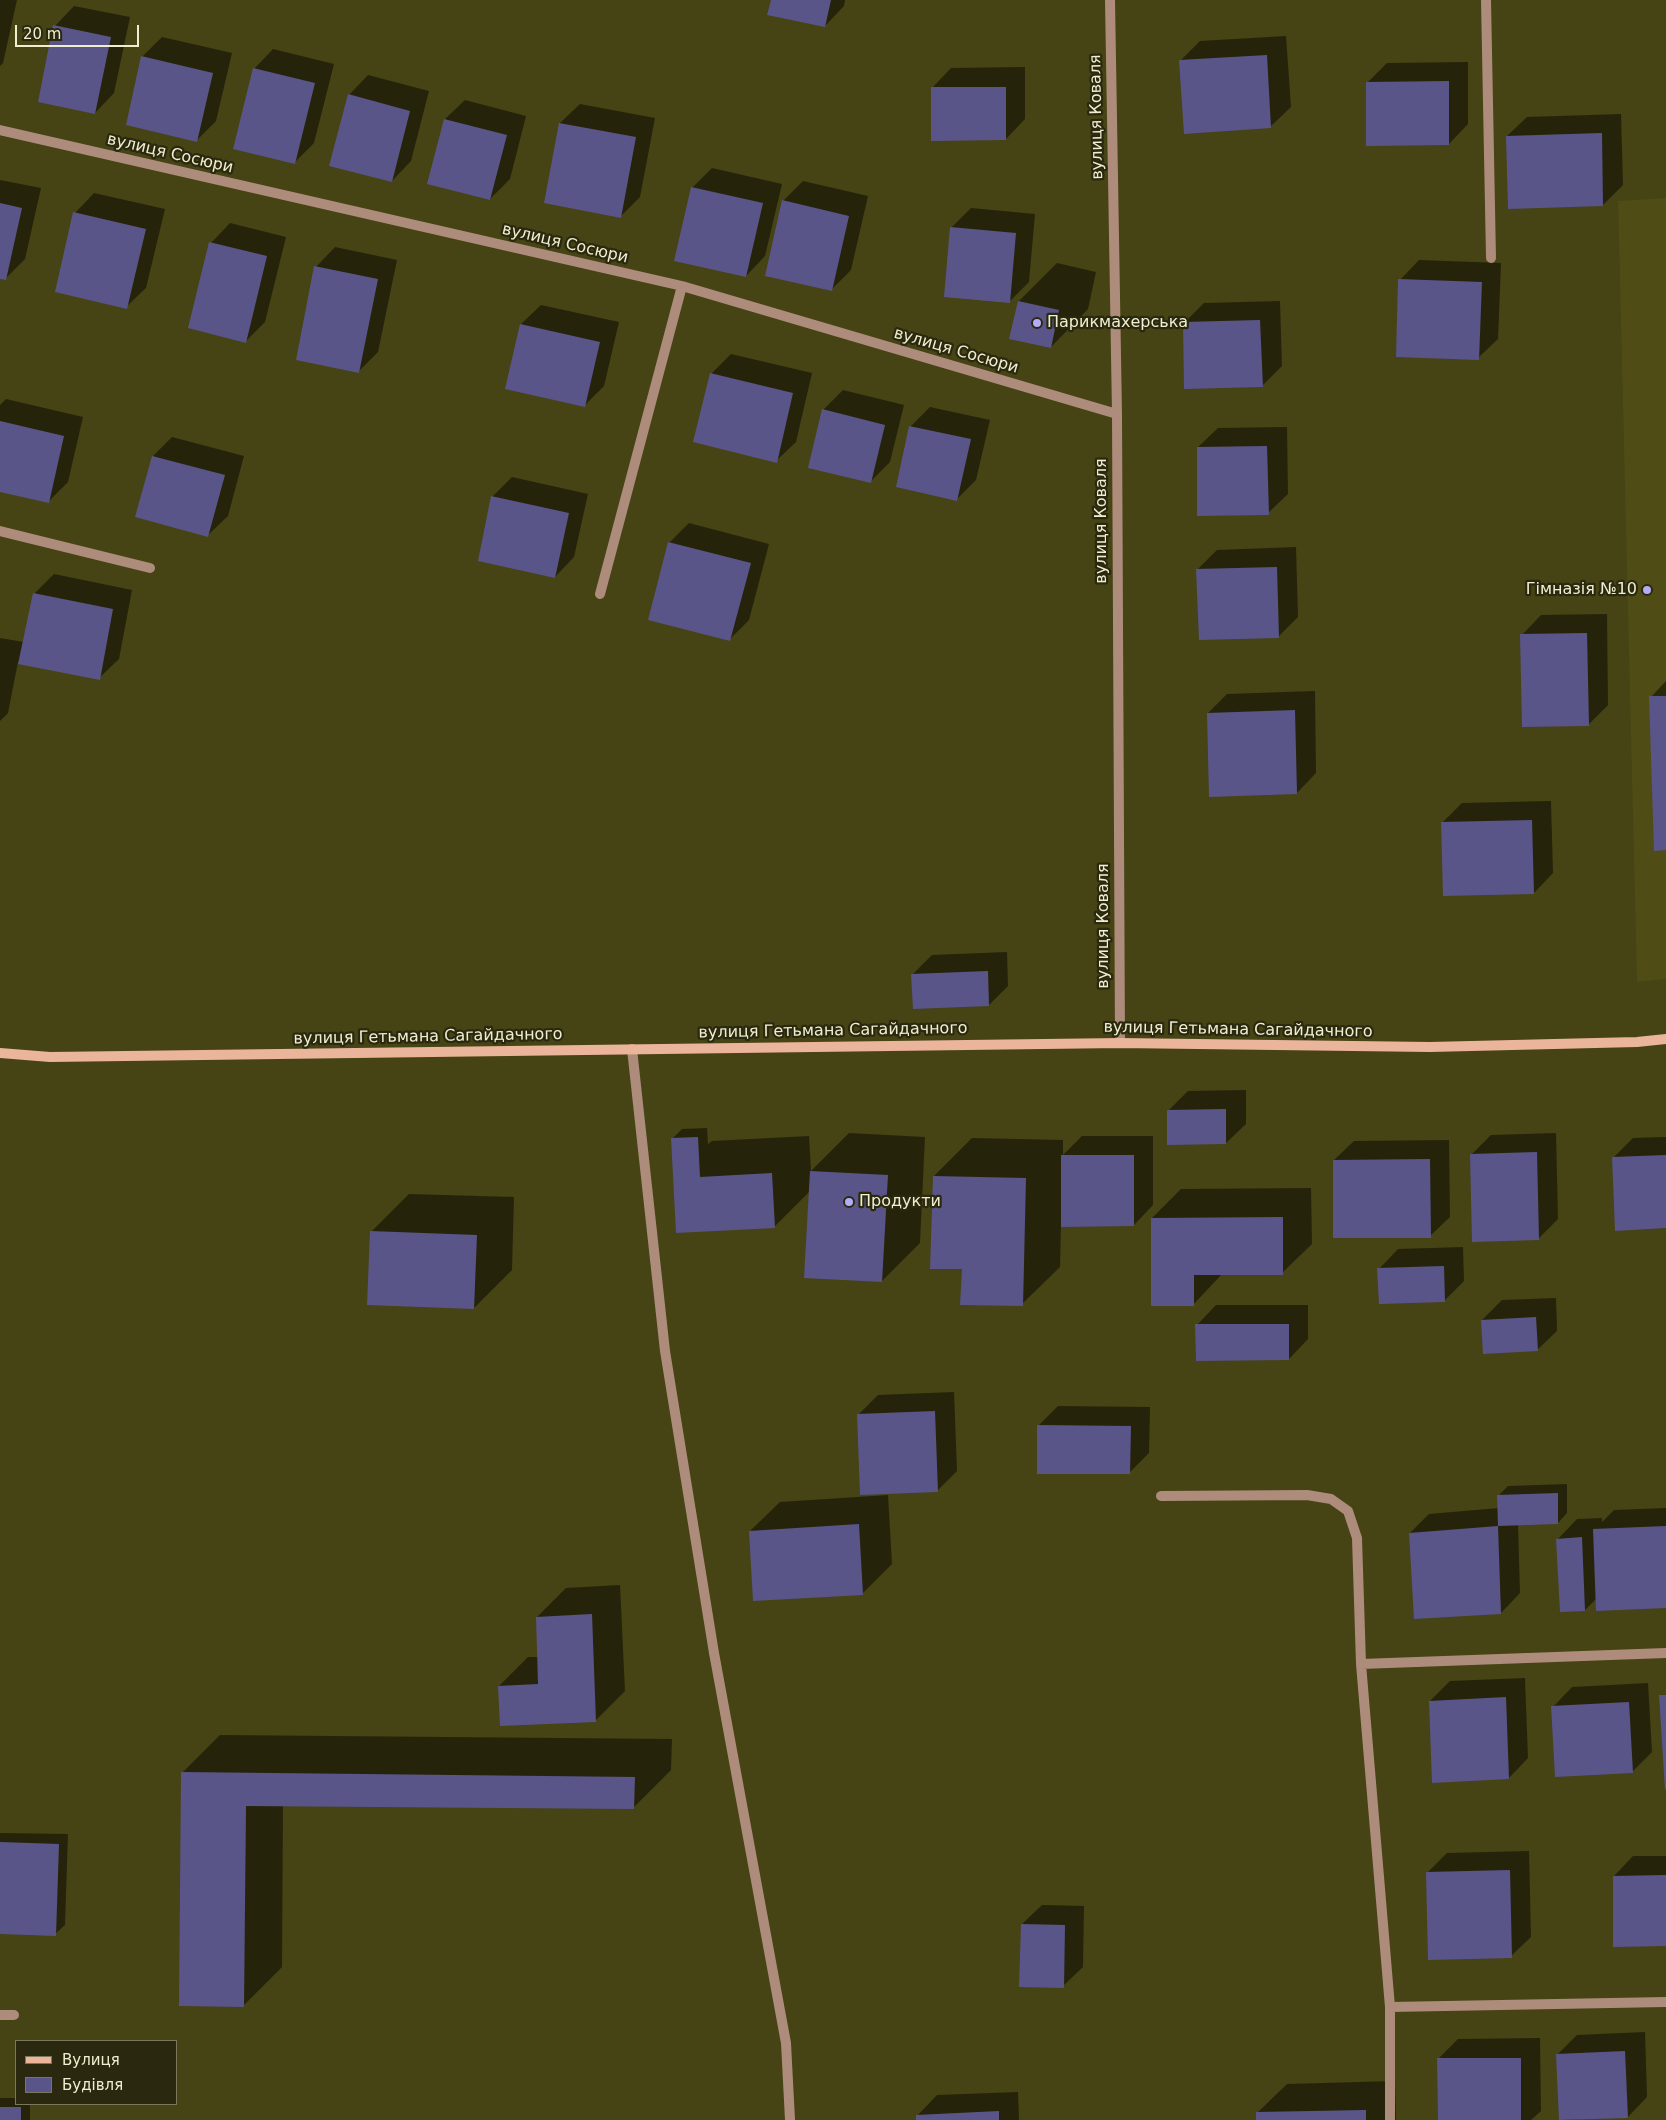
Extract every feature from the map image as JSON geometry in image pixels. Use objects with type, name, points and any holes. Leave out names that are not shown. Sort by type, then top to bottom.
[{"type":"main road","name":"вулиця Гетьмана Сагайдачного","points":[[0,1053],[50,1057],[1120,1043],[1430,1046],[1637,1042],[1666,1039]]},
{"type":"street","name":"вулиця Коваля","points":[[1110,0],[1116,414],[1120,1043]]},
{"type":"street","points":[[1486,0],[1491,258]]},
{"type":"street","name":"вулиця Сосюри","points":[[0,130],[682,286],[1116,414]]},
{"type":"street","points":[[600,594],[682,286]]},
{"type":"street","points":[[0,531],[150,568]]},
{"type":"street","points":[[632,1049],[665,1351],[714,1653],[786,2043],[790,2120]]},
{"type":"street","points":[[1161,1496],[1307,1495],[1331,1499],[1348,1511],[1357,1538],[1361,1664],[1390,2007],[1390,2120]]},
{"type":"street","points":[[1361,1664],[1666,1653]]},
{"type":"street","points":[[1390,2007],[1666,2002]]},
{"type":"street","points":[[0,2015],[14,2015]]},
{"type":"shaded area","name":"Гімназія №10","points":[[1666,198],[1666,979],[1637,982],[1618,201]]},
{"type":"building","points":[[771,0],[831,0],[825,27],[767,15]]},
{"type":"building","points":[[53,25],[111,37],[95,114],[38,102]]},
{"type":"building","points":[[1267,55],[1271,128],[1184,134],[1179,60]]},
{"type":"building","points":[[141,56],[213,73],[197,142],[126,125]]},
{"type":"building","points":[[253,68],[315,83],[295,164],[233,149]]},
{"type":"building","points":[[1449,81],[1449,145],[1366,146],[1366,82]]},
{"type":"building","points":[[931,87],[1006,87],[1006,140],[931,141]]},
{"type":"building","points":[[348,94],[410,111],[392,182],[329,166]]},
{"type":"building","points":[[444,119],[507,135],[490,200],[427,184]]},
{"type":"building","points":[[559,123],[636,137],[621,218],[544,203]]},
{"type":"building","points":[[1602,133],[1603,206],[1508,209],[1506,136]]},
{"type":"building","points":[[691,187],[763,203],[746,277],[674,261]]},
{"type":"building","points":[[782,200],[849,216],[832,291],[765,276]]},
{"type":"building","points":[[0,203],[22,208],[6,280],[0,279]]},
{"type":"building","points":[[73,212],[146,229],[127,309],[55,292]]},
{"type":"building","points":[[950,227],[1016,233],[1010,303],[944,297]]},
{"type":"building","points":[[209,242],[267,256],[246,343],[188,328]]},
{"type":"building","points":[[314,266],[378,279],[359,373],[296,360]]},
{"type":"building","points":[[1398,279],[1482,282],[1479,360],[1396,357]]},
{"type":"building","points":[[1018,301],[1059,310],[1051,348],[1009,339]]},
{"type":"building","points":[[1260,320],[1263,387],[1184,389],[1183,322]]},
{"type":"building","points":[[520,324],[600,342],[585,407],[505,389]]},
{"type":"building","points":[[710,373],[793,393],[777,463],[693,442]]},
{"type":"building","points":[[822,409],[885,425],[871,483],[808,468]]},
{"type":"building","points":[[0,421],[64,436],[49,503],[0,492]]},
{"type":"building","points":[[909,426],[971,439],[957,501],[896,487]]},
{"type":"building","points":[[1267,446],[1269,515],[1197,516],[1197,447]]},
{"type":"building","points":[[152,456],[225,475],[208,537],[135,517]]},
{"type":"building","points":[[491,496],[569,513],[555,578],[478,561]]},
{"type":"building","points":[[668,542],[751,563],[730,641],[648,620]]},
{"type":"building","points":[[1277,567],[1279,638],[1199,640],[1196,569]]},
{"type":"building","points":[[33,593],[113,609],[100,680],[18,664]]},
{"type":"building","points":[[1587,633],[1589,726],[1522,727],[1520,634]]},
{"type":"building","points":[[1649,696],[1666,696],[1666,850],[1654,851]]},
{"type":"building","points":[[1295,710],[1297,794],[1209,797],[1207,713]]},
{"type":"building","points":[[1532,820],[1534,894],[1443,896],[1441,822]]},
{"type":"building","points":[[988,971],[989,1006],[913,1009],[911,974]]},
{"type":"building","points":[[1226,1109],[1226,1144],[1167,1145],[1167,1110]]},
{"type":"building","points":[[698,1137],[700,1177],[772,1173],[775,1228],[676,1233],[671,1138]]},
{"type":"building","points":[[1537,1152],[1539,1240],[1472,1242],[1470,1154]]},
{"type":"building","points":[[1061,1155],[1134,1155],[1134,1226],[1061,1227]]},
{"type":"building","points":[[1666,1155],[1666,1228],[1615,1231],[1612,1157]]},
{"type":"building","points":[[1430,1159],[1431,1238],[1333,1238],[1333,1160]]},
{"type":"building","points":[[810,1171],[888,1175],[882,1282],[804,1278]]},
{"type":"building","points":[[933,1176],[1026,1178],[1023,1306],[960,1305],[962,1269],[930,1269]]},
{"type":"building","points":[[1283,1217],[1283,1275],[1194,1275],[1194,1306],[1151,1306],[1151,1218]]},
{"type":"building","points":[[370,1231],[477,1235],[474,1309],[367,1305]]},
{"type":"building","points":[[1444,1266],[1445,1302],[1379,1304],[1377,1268]]},
{"type":"building","points":[[1536,1317],[1538,1351],[1483,1354],[1481,1320]]},
{"type":"building","points":[[1195,1324],[1289,1324],[1289,1360],[1196,1361]]},
{"type":"building","points":[[935,1411],[938,1492],[860,1495],[857,1414]]},
{"type":"building","points":[[1037,1425],[1131,1426],[1130,1474],[1037,1474]]},
{"type":"building","points":[[1558,1493],[1558,1524],[1498,1526],[1497,1495]]},
{"type":"building","points":[[859,1524],[863,1595],[753,1601],[749,1531]]},
{"type":"building","points":[[1498,1526],[1501,1614],[1414,1619],[1409,1533]]},
{"type":"building","points":[[1666,1526],[1666,1608],[1596,1611],[1593,1529]]},
{"type":"building","points":[[1582,1537],[1585,1611],[1560,1612],[1556,1539]]},
{"type":"building","points":[[592,1614],[596,1722],[500,1726],[498,1686],[538,1684],[536,1617]]},
{"type":"building","points":[[1659,1695],[1666,1695],[1665,1790]]},
{"type":"building","points":[[1506,1697],[1509,1779],[1432,1783],[1429,1701]]},
{"type":"building","points":[[1629,1702],[1633,1773],[1555,1777],[1551,1706]]},
{"type":"building","points":[[181,1772],[635,1777],[634,1809],[246,1806],[244,2007],[179,2006]]},
{"type":"building","points":[[0,1842],[59,1844],[56,1936],[0,1934]]},
{"type":"building","points":[[1510,1870],[1512,1958],[1428,1960],[1426,1872]]},
{"type":"building","points":[[1666,1875],[1666,1946],[1613,1947],[1613,1876]]},
{"type":"building","points":[[1021,1924],[1065,1925],[1064,1988],[1019,1987]]},
{"type":"building","points":[[1625,2051],[1628,2118],[1559,2120],[1556,2054]]},
{"type":"building","points":[[1437,2058],[1521,2058],[1521,2120],[1438,2120]]},
{"type":"building","points":[[0,2107],[21,2107],[21,2120],[0,2120]]},
{"type":"building","points":[[1366,2110],[1366,2120],[1256,2120],[1256,2112]]},
{"type":"building","points":[[999,2111],[999,2120],[916,2120],[916,2115]]},
{"type":"place","name":"Парикмахерська","points":[[1037,323]]},
{"type":"place","name":"Гімназія №10","points":[[1647,590]]},
{"type":"place","name":"Продукти","points":[[849,1202]]}]
